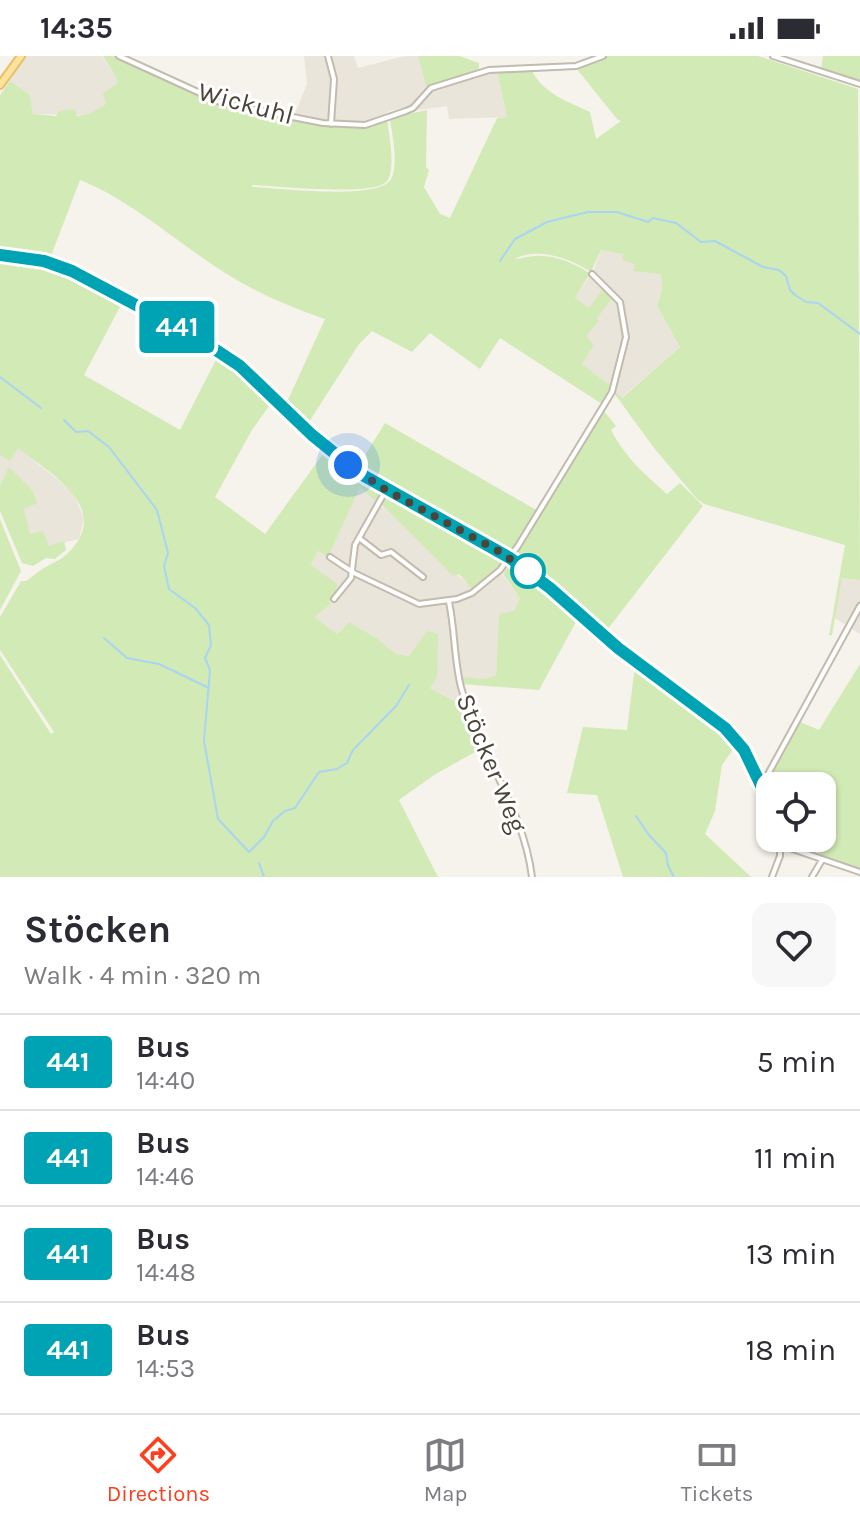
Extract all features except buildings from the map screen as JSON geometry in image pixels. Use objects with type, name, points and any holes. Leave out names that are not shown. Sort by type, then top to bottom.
[{"type":"main road","points":[[0,85],[21,56]]},
{"type":"street","name":"Wickuhl","points":[[119,56],[222,103],[331,124],[365,125],[413,108],[435,86],[489,70],[576,66],[603,56]]},
{"type":"street","name":"Wickuhl","points":[[328,56],[334,79],[331,124]]},
{"type":"street","points":[[773,56],[860,84]]},
{"type":"street","points":[[0,255],[44,261],[72,271],[198,338],[249,374],[340,459],[386,490],[510,558],[550,588],[635,661],[716,720],[744,750],[756,775]]},
{"type":"street","points":[[330,557],[354,573],[417,603],[449,602],[480,587],[510,558],[612,392],[626,337],[620,302],[592,274]]},
{"type":"street","points":[[334,599],[354,573],[354,553],[359,538],[386,490]]},
{"type":"street","points":[[359,538],[381,555],[391,552],[423,577]]},
{"type":"street","name":"Stöcker Weg","points":[[449,602],[461,686],[485,747],[516,812],[532,877]]},
{"type":"street","points":[[769,772],[860,606]]},
{"type":"street","points":[[772,877],[779,852]]},
{"type":"street","points":[[800,852],[860,872]]},
{"type":"street","points":[[812,877],[822,860]]},
{"type":"shaded area","points":[[24,56],[102,56],[116,77],[117,84],[106,104],[89,115],[33,114],[30,95],[10,81]]},
{"type":"shaded area","points":[[304,56],[354,56],[358,68],[405,56],[418,56],[427,89],[412,106],[389,111],[365,124],[294,116],[307,84]]},
{"type":"shaded area","points":[[497,71],[507,117],[449,119],[447,106],[412,111],[435,89]]},
{"type":"shaded area","points":[[601,250],[637,256],[661,274],[662,290],[657,306],[680,347],[621,398],[611,386],[582,364],[594,345],[585,337],[575,298],[594,270]]},
{"type":"shaded area","points":[[17,447],[73,492],[84,518],[79,539],[49,546],[30,534],[9,468],[0,485],[0,455],[10,460]]},
{"type":"shaded area","points":[[360,486],[472,588],[498,569],[520,598],[514,611],[499,614],[496,675],[484,679],[457,677],[467,708],[430,688],[409,656],[396,654],[349,622],[337,634],[315,617],[331,604],[311,565],[318,551],[328,557]]},
{"type":"shaded area","points":[[842,577],[860,580],[860,634],[833,617]]},
{"type":"green space","points":[[103,56],[115,56],[222,105],[329,125],[366,127],[387,120],[391,169],[387,181],[379,186],[345,190],[252,187],[348,191],[368,190],[383,186],[391,179],[394,166],[390,118],[427,110],[426,167],[429,170],[424,187],[440,214],[450,218],[497,118],[507,117],[497,71],[531,69],[548,90],[590,112],[596,139],[621,121],[576,68],[608,56],[758,56],[858,89],[860,580],[842,578],[832,635],[829,636],[845,545],[704,504],[654,448],[614,393],[622,398],[680,347],[657,306],[662,290],[661,274],[633,271],[635,264],[622,260],[624,254],[601,250],[591,272],[573,262],[544,254],[514,259],[548,256],[585,270],[597,279],[588,277],[575,298],[589,308],[604,287],[613,297],[586,336],[594,345],[582,364],[611,386],[602,404],[500,338],[480,369],[430,333],[412,352],[372,331],[359,344],[309,422],[287,402],[325,319],[241,283],[100,189],[80,180],[51,256],[0,249],[0,95],[10,81],[30,95],[33,114],[56,116],[59,111],[75,109],[77,116],[89,114],[106,104],[103,93],[117,84]]},
{"type":"green space","points":[[418,56],[459,56],[479,63],[479,71],[427,89]]},
{"type":"green space","points":[[823,56],[860,56],[860,80],[821,69]]},
{"type":"green space","points":[[0,259],[47,265],[78,276],[220,354],[247,375],[327,451],[377,489],[380,497],[377,502],[360,487],[328,557],[318,551],[311,565],[337,584],[338,591],[329,601],[331,604],[315,617],[337,634],[349,622],[396,654],[409,656],[427,631],[438,634],[437,677],[430,688],[467,708],[484,747],[434,775],[399,800],[438,877],[0,877],[0,655],[51,734],[54,732],[0,650],[0,617],[21,581],[26,581],[68,553],[80,537],[84,521],[81,507],[60,480],[18,448],[10,461],[0,455]],"holes":[[[122,303],[218,356],[180,430],[84,375]],[[271,403],[323,454],[265,534],[215,497],[252,430]]]},
{"type":"green space","points":[[604,411],[616,426],[611,430],[616,440],[643,472],[667,494],[680,483],[703,506],[607,630],[737,728],[765,772],[758,772],[737,735],[584,615],[587,612],[516,554],[582,442]]},
{"type":"green space","points":[[385,423],[538,511],[511,551],[359,465]]},
{"type":"green space","points":[[9,467],[33,491],[37,503],[24,509],[30,534],[43,531],[49,546],[64,541],[66,550],[55,559],[46,558],[33,566],[22,563],[0,511],[0,485]]},
{"type":"green space","points":[[388,496],[452,527],[500,557],[501,564],[472,589],[459,574],[453,576],[380,503]]},
{"type":"green space","points":[[0,519],[21,571],[0,610]]},
{"type":"green space","points":[[514,566],[625,656],[624,659],[577,620],[539,690],[462,684],[462,677],[484,679],[496,675],[499,614],[514,611],[520,598],[503,574],[508,567]]},
{"type":"green space","points":[[860,664],[860,870],[817,852],[836,852],[836,772],[772,772],[798,721],[819,730]]},
{"type":"green space","points":[[637,667],[720,726],[736,745],[722,765],[715,811],[705,834],[751,877],[623,877],[597,795],[567,793],[583,727],[627,730]]},
{"type":"waterway","points":[[500,261],[515,239],[547,222],[588,212],[617,212],[648,222],[653,218],[676,223],[701,242],[715,241],[763,267],[779,270],[786,276],[795,295],[806,302],[818,303],[860,334]]},
{"type":"waterway","points":[[0,377],[41,408]]},
{"type":"waterway","points":[[64,420],[76,432],[88,431],[109,447],[157,510],[168,553],[164,566],[169,589],[195,608],[209,625],[211,645],[205,658],[210,670],[204,741],[218,819],[249,852],[264,837],[273,821],[285,811],[295,808],[319,772],[337,769],[347,763],[353,750],[396,706],[409,685]]},
{"type":"waterway","points":[[104,638],[127,658],[159,664],[209,688]]},
{"type":"waterway","points":[[636,816],[666,853],[674,877]]},
{"type":"waterway","points":[[259,863],[264,877]]},
{"type":"bus line","name":"441","points":[[0,255],[44,261],[72,271],[198,338],[240,366],[312,435],[359,473],[510,558],[550,588],[618,648],[725,728],[744,750],[756,775]]},
{"type":"route","points":[[348,465],[528,571]]}]
